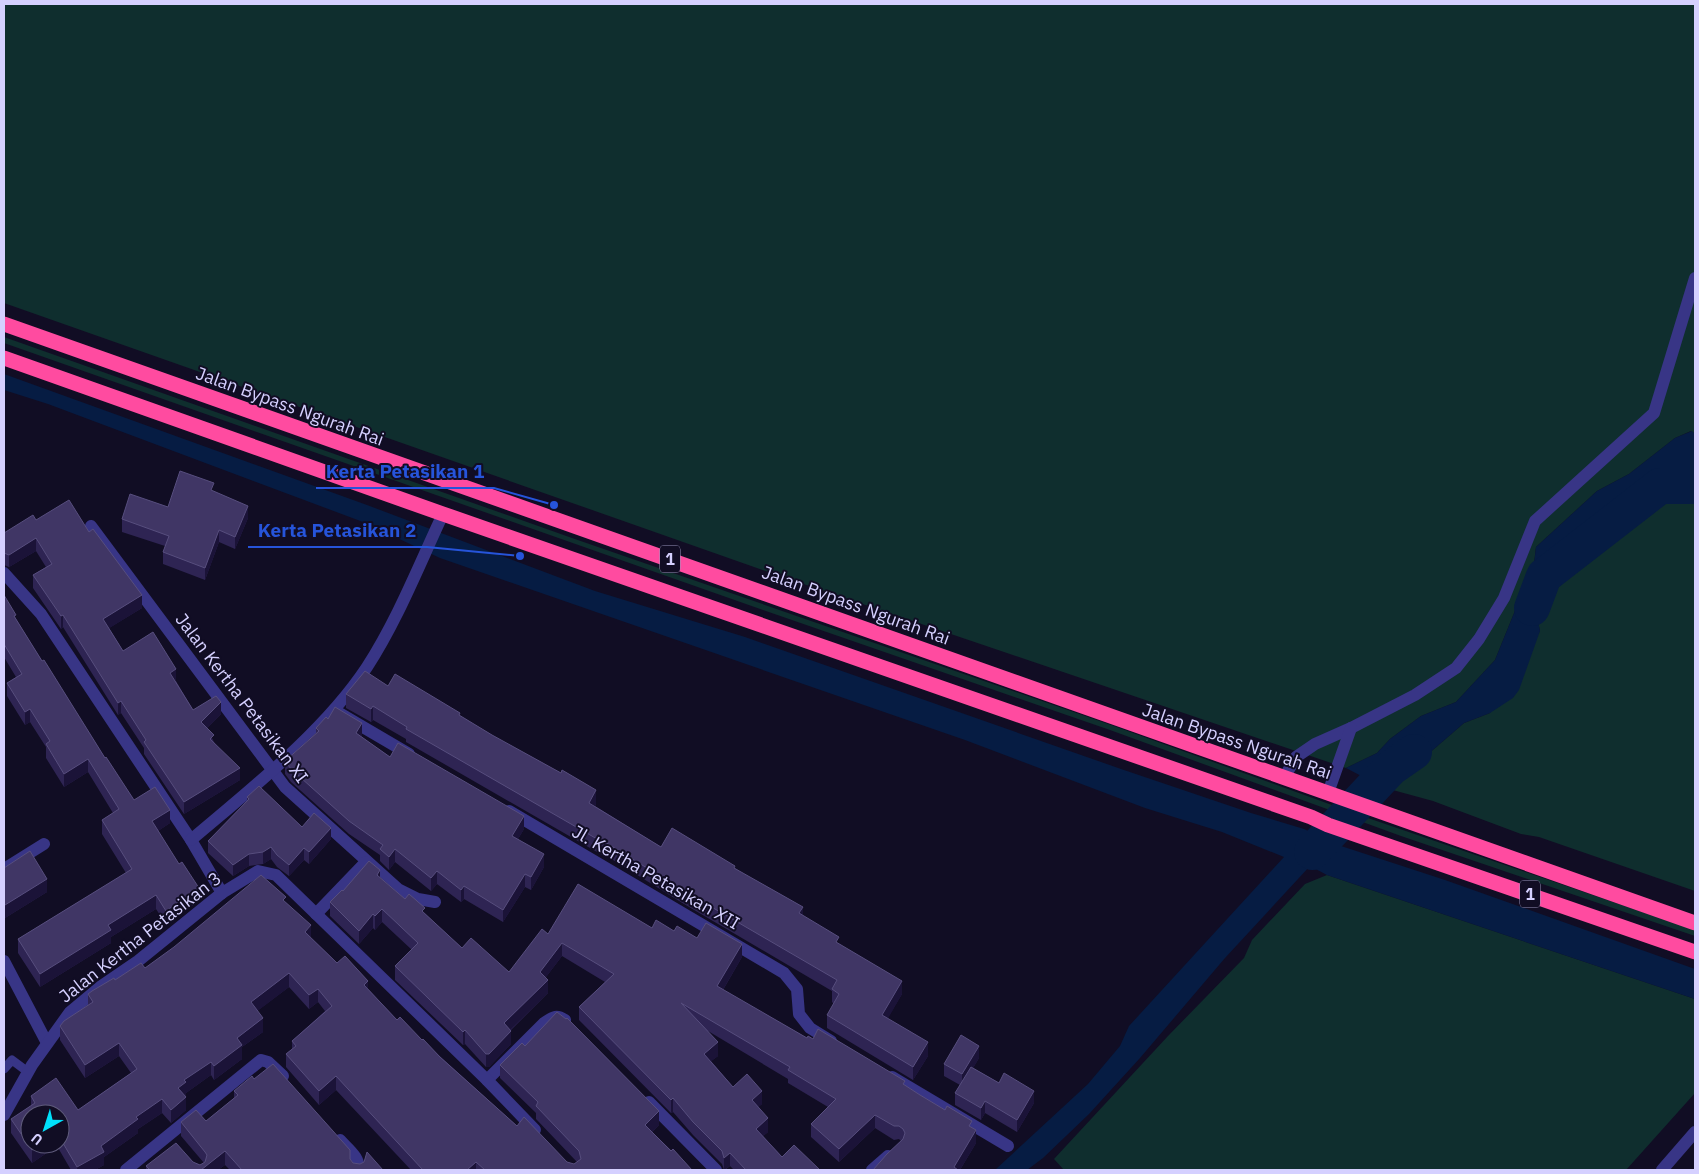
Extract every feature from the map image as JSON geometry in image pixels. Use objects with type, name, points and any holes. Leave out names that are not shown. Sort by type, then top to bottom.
[{"type":"highway","name":"Jalan Bypass Ngurah Rai","points":[[4,324],[1695,923]]},
{"type":"highway","name":"1","points":[[4,358],[440,520],[1311,817],[1328,825],[1695,952]]},
{"type":"street","points":[[1284,778],[1296,757],[1315,744],[1415,695],[1456,668],[1479,639],[1504,598],[1535,521],[1654,413],[1695,278]]},
{"type":"street","points":[[191,840],[272,770],[334,710],[366,668],[392,626],[440,520]]},
{"type":"street","name":"Jalan Kertha Petasikan XI","points":[[91,526],[286,787],[366,862],[398,889],[418,899],[434,902]]},
{"type":"street","points":[[4,573],[41,614],[191,840],[222,893]]},
{"type":"street","points":[[334,710],[423,762]]},
{"type":"street","points":[[1332,795],[1351,728]]},
{"type":"street","name":"Jl. Kertha Petasikan XII","points":[[500,807],[784,973],[797,990],[799,1014],[810,1028],[842,1047]]},
{"type":"street","points":[[4,870],[44,844]]},
{"type":"street","points":[[366,862],[316,914],[487,1080],[546,1142]]},
{"type":"street","name":"Jalan Kertha Petasikan 3","points":[[5,1107],[70,1012],[100,987],[138,961],[222,893],[258,871],[276,875],[316,914]]},
{"type":"street","points":[[4,961],[47,1043]]},
{"type":"street","points":[[487,1080],[544,1023],[555,1016],[560,1016],[568,1021],[574,1028]]},
{"type":"street","points":[[126,1170],[171,1139],[261,1060],[274,1066],[294,1088]]},
{"type":"street","points":[[884,1072],[1008,1146]]},
{"type":"street","points":[[642,1096],[716,1170]]},
{"type":"street","points":[[332,1130],[357,1159],[359,1164],[358,1170]]},
{"type":"street","points":[[1662,1170],[1695,1132]]},
{"type":"street","points":[[872,1170],[897,1147]]},
{"type":"lane","points":[[4,1069],[12,1060],[28,1072]]},
{"type":"green space","points":[[4,4],[1695,4],[1695,434],[1691,431],[1675,438],[1629,474],[1597,491],[1536,547],[1534,564],[1495,660],[1456,702],[1421,716],[1390,739],[1377,753],[1346,768],[774,574],[4,303]]},
{"type":"green space","points":[[4,337],[572,538],[1111,725],[1365,817],[1695,930],[1695,936],[1401,836],[1110,730],[4,343]]},
{"type":"green space","points":[[1688,472],[1695,472],[1695,891],[1539,837],[1521,834],[1433,801],[1389,789],[1389,780],[1395,774],[1420,761],[1464,723],[1490,713],[1540,631],[1538,622],[1546,590],[1563,552]]},
{"type":"green space","points":[[1327,875],[1695,999],[1695,1093],[1626,1170],[1064,1170],[1054,1159],[1168,1036],[1244,958],[1252,940],[1305,884]]},
{"type":"water","points":[[4,374],[367,505],[595,591],[745,637],[1121,769],[1304,829],[1338,845],[1445,880],[1695,969],[1695,999],[1327,875],[1310,866],[1225,958],[1140,1058],[1089,1114],[1043,1158],[1027,1170],[995,1170],[1088,1084],[1120,1046],[1129,1026],[1284,857],[1222,832],[1145,808],[965,740],[440,558],[363,522],[48,404],[4,390]]},
{"type":"water","points":[[1692,431],[1695,434],[1695,472],[1687,472],[1563,552],[1546,590],[1538,621],[1540,631],[1519,690],[1513,698],[1490,713],[1464,723],[1420,761],[1395,774],[1389,780],[1389,789],[1346,768],[1377,753],[1390,739],[1421,716],[1456,702],[1495,660],[1534,564],[1536,547],[1597,491],[1629,474],[1675,438]]},
{"type":"building","points":[[180,471],[214,483],[211,490],[248,506],[235,537],[219,530],[205,568],[163,552],[169,536],[122,519],[130,494],[168,507]]},
{"type":"building","points":[[69,500],[89,532],[93,529],[142,595],[103,619],[123,651],[153,632],[176,669],[170,673],[193,710],[216,696],[221,702],[201,722],[214,735],[210,739],[240,768],[184,802],[144,742],[146,740],[121,701],[118,703],[63,615],[61,616],[33,575],[52,564],[36,538],[9,555],[4,553],[4,533],[33,515],[36,520]]},
{"type":"building","points":[[4,595],[16,615],[14,616],[42,661],[44,660],[105,758],[134,800],[155,787],[170,810],[152,821],[179,864],[182,862],[199,888],[166,911],[156,895],[108,925],[111,930],[40,974],[18,939],[132,869],[102,820],[119,809],[88,759],[64,774],[46,744],[50,741],[30,709],[25,712],[7,683],[22,674],[4,644]]},
{"type":"building","points":[[365,671],[388,686],[395,674],[460,713],[459,715],[492,735],[561,773],[562,770],[596,790],[589,803],[661,847],[672,828],[735,866],[734,868],[803,907],[799,913],[839,937],[836,942],[902,981],[882,1015],[928,1042],[913,1067],[827,1015],[839,994],[832,989],[837,980],[684,891],[605,842],[406,729],[407,727],[373,706],[371,709],[346,694]]},
{"type":"building","points":[[335,707],[362,723],[356,733],[390,757],[398,743],[524,816],[512,836],[544,854],[531,877],[525,874],[503,910],[464,886],[461,890],[437,871],[431,878],[395,849],[389,857],[380,849],[383,845],[349,821],[291,769],[285,761],[319,731],[316,728],[326,717],[328,719]]},
{"type":"building","points":[[259,786],[302,827],[314,813],[331,828],[309,852],[304,848],[289,865],[271,847],[263,852],[249,854],[233,865],[208,841],[249,799],[247,797]]},
{"type":"building","points":[[30,851],[47,879],[5,905],[4,868]]},
{"type":"building","points":[[369,861],[380,870],[377,875],[405,899],[409,894],[425,908],[422,911],[462,948],[471,938],[509,972],[542,929],[548,934],[578,884],[652,928],[656,920],[674,931],[677,926],[697,938],[706,923],[742,944],[717,986],[807,1038],[808,1036],[813,1039],[818,1029],[905,1081],[903,1084],[945,1110],[947,1106],[972,1121],[969,1126],[976,1130],[954,1167],[958,1170],[873,1170],[903,1139],[905,1133],[903,1129],[875,1115],[839,1149],[811,1124],[836,1099],[788,1070],[790,1067],[681,1003],[718,1042],[704,1054],[733,1087],[747,1074],[762,1091],[752,1100],[768,1118],[756,1129],[782,1157],[794,1145],[819,1169],[746,1170],[730,1153],[724,1158],[722,1151],[693,1122],[673,1098],[671,1100],[579,1007],[614,974],[562,943],[540,972],[548,980],[504,1023],[511,1031],[489,1054],[486,1054],[465,1030],[463,1032],[395,966],[418,943],[382,909],[375,916],[373,914],[359,931],[330,902],[343,891]]},
{"type":"building","points":[[261,875],[286,897],[283,900],[311,925],[305,932],[337,963],[345,956],[368,981],[364,985],[397,1020],[400,1017],[440,1057],[517,1126],[524,1117],[567,1162],[574,1164],[581,1159],[579,1151],[536,1106],[538,1102],[500,1065],[522,1043],[525,1046],[557,1012],[567,1018],[659,1111],[645,1125],[671,1151],[673,1149],[692,1170],[485,1170],[476,1162],[467,1170],[423,1170],[336,1076],[319,1091],[286,1054],[296,1046],[292,1041],[332,1006],[318,989],[309,995],[289,973],[251,1002],[263,1018],[237,1038],[242,1045],[214,1066],[211,1062],[184,1080],[186,1082],[178,1088],[186,1097],[171,1110],[162,1099],[136,1117],[138,1119],[101,1146],[104,1152],[77,1167],[69,1154],[70,1104],[34,1104],[35,1103],[31,1096],[56,1078],[78,1110],[137,1069],[119,1043],[85,1065],[60,1026],[64,1021],[93,1002],[88,994],[92,991],[114,978],[115,980],[141,963],[145,968],[174,947]]},
{"type":"building","points":[[961,1035],[979,1046],[962,1074],[944,1064]]},
{"type":"building","points":[[273,1064],[350,1150],[350,1159],[353,1163],[360,1164],[364,1162],[367,1152],[383,1170],[242,1170],[225,1151],[201,1170],[150,1170],[146,1166],[176,1143],[193,1162],[200,1165],[205,1162],[207,1155],[181,1122],[196,1110],[206,1121],[238,1095],[234,1091],[252,1076],[254,1079]]},
{"type":"building","points":[[971,1067],[999,1083],[1004,1073],[1034,1091],[1017,1120],[985,1101],[981,1108],[955,1093]]},
{"type":"building","points":[[20,1113],[20,1132],[11,1119]]},
{"type":"waterway","points":[[1532,608],[1544,576],[1660,486],[1695,486]]},
{"type":"waterway","points":[[1312,852],[1391,768],[1414,752]]},
{"type":"place","name":"Kerta Petasikan 1","points":[[554,505]]},
{"type":"place","name":"Kerta Petasikan 2","points":[[520,556]]}]
